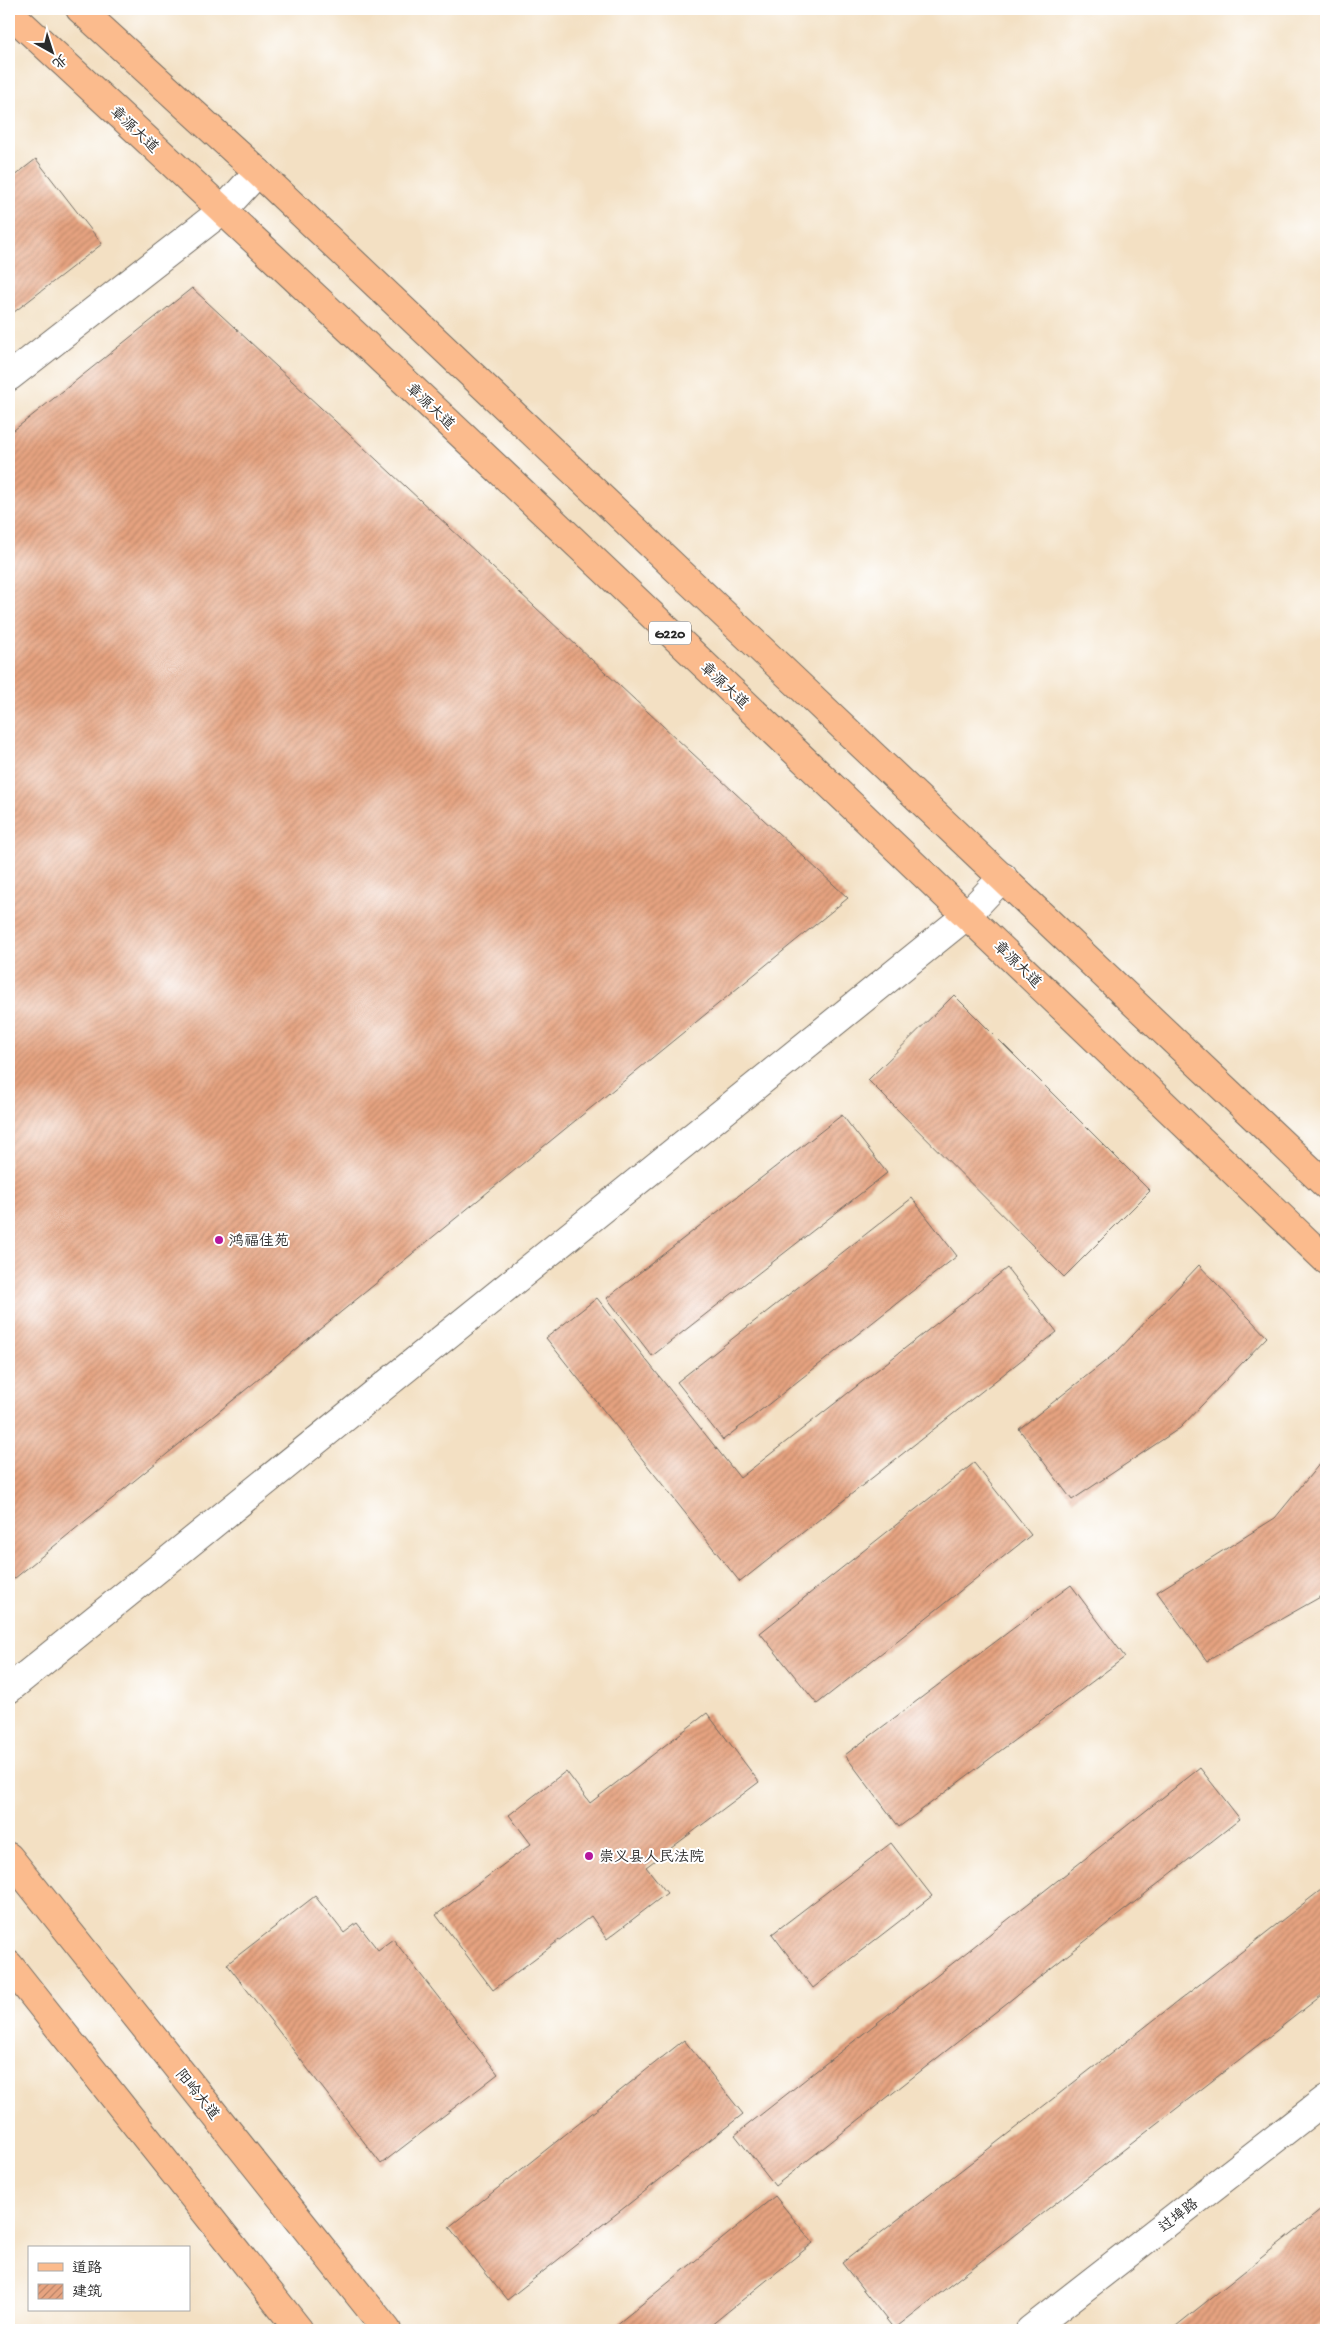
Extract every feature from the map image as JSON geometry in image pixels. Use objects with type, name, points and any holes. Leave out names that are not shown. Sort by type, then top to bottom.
[{"type":"main road","points":[[80,9],[258,172],[1326,1185]]},
{"type":"main road","name":"章源大道","points":[[9,12],[223,210],[967,915],[1326,1260]]},
{"type":"main road","name":"阳岭大道","points":[[9,1857],[387,2330]]},
{"type":"main road","points":[[9,1965],[299,2330]]},
{"type":"street","points":[[9,377],[223,210],[258,172]]},
{"type":"street","points":[[9,1689],[967,915],[1003,877]]},
{"type":"street","name":"过埠路","points":[[1030,2330],[1326,2099]]},
{"type":"building","points":[[36,159],[102,244],[9,316],[9,180]]},
{"type":"building","name":"鸿福佳苑","points":[[192,288],[848,898],[9,1583],[9,434]]},
{"type":"building","points":[[954,995],[1150,1191],[1064,1277],[868,1080]]},
{"type":"building","points":[[842,1115],[887,1173],[652,1356],[607,1298]]},
{"type":"building","points":[[912,1198],[957,1256],[723,1440],[677,1382]]},
{"type":"building","points":[[1199,1265],[1267,1337],[1180,1428],[1072,1500],[1019,1429],[1117,1352]]},
{"type":"building","points":[[1007,1268],[1057,1332],[740,1582],[546,1338],[597,1298],[740,1478]]},
{"type":"building","points":[[1326,1456],[1326,1592],[1207,1661],[1157,1592],[1275,1518]]},
{"type":"building","points":[[974,1463],[1031,1535],[817,1704],[760,1633]]},
{"type":"building","points":[[1071,1585],[1125,1657],[899,1827],[845,1755]]},
{"type":"building","name":"崇义县人民法院","points":[[707,1713],[759,1782],[646,1867],[667,1893],[607,1939],[591,1916],[493,1990],[436,1915],[531,1844],[509,1815],[566,1771],[590,1803]]},
{"type":"building","points":[[1200,1768],[1240,1819],[775,2186],[735,2135]]},
{"type":"building","points":[[891,1843],[932,1896],[813,1988],[772,1934]]},
{"type":"building","points":[[1326,1886],[1326,1992],[894,2329],[842,2263]]},
{"type":"building","points":[[315,1896],[344,1933],[357,1923],[378,1950],[393,1939],[498,2074],[381,2164],[227,1964]]},
{"type":"building","points":[[684,2040],[743,2114],[507,2300],[449,2227]]},
{"type":"building","points":[[775,2196],[813,2243],[705,2330],[610,2330]]},
{"type":"building","points":[[1326,2206],[1326,2319],[1312,2330],[1171,2330]]},
{"type":"place","name":"鸿福佳苑","points":[[219,1240]]},
{"type":"place","name":"崇义县人民法院","points":[[589,1856]]}]
